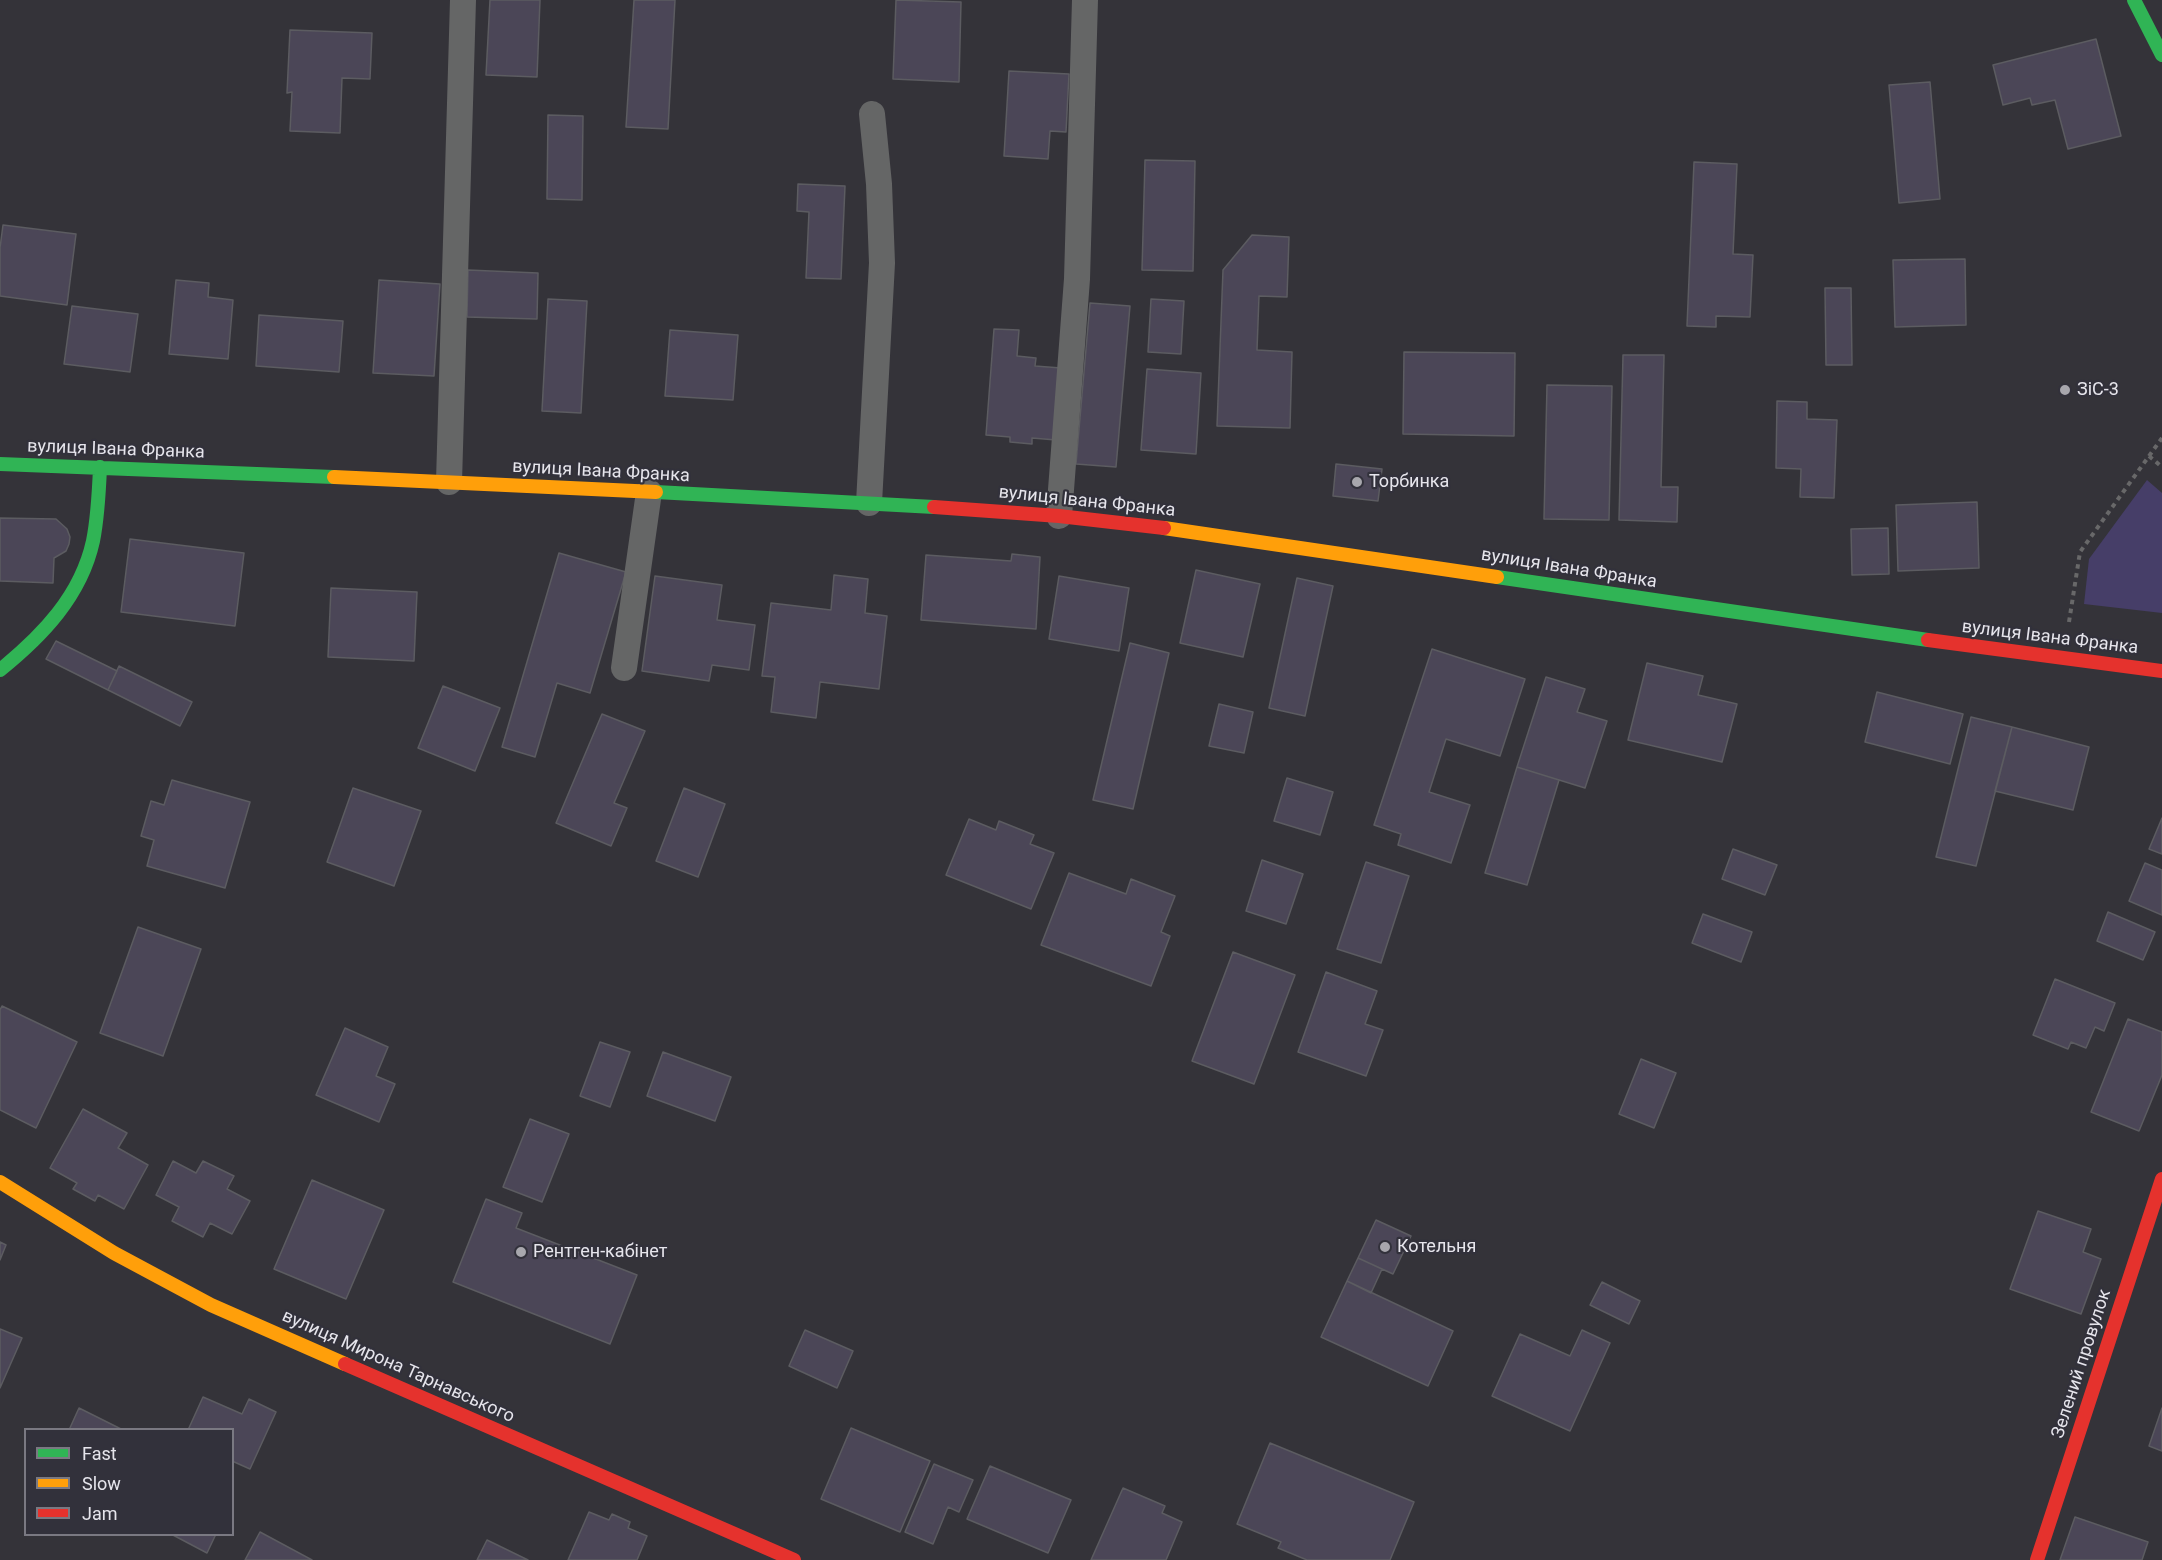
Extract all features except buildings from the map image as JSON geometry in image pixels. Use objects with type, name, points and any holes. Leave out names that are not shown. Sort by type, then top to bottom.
[{"type":"main road","points":[[2134,0],[2162,55]]},
{"type":"main road","name":"вулиця Івана Франка","points":[[0,464],[449,482],[869,503],[1059,516],[1206,533],[1777,619],[2023,654],[2162,670]]},
{"type":"main road","points":[[0,670],[24,652],[54,621],[73,592],[90,552],[97,519],[100,467]]},
{"type":"main road","name":"Зелений провулок","points":[[2037,1560],[2162,1179]]},
{"type":"main road","name":"вулиця Мирона Тарнавського","points":[[0,1182],[114,1253],[211,1305],[794,1560]]},
{"type":"lane","points":[[449,482],[463,0]]},
{"type":"lane","points":[[1059,516],[1077,279],[1085,0]]},
{"type":"lane","points":[[869,503],[882,263],[879,184],[872,114]]},
{"type":"lane","points":[[624,668],[649,492]]},
{"type":"path","points":[[2068,624],[2080,552],[2162,438]]},
{"type":"path","points":[[2149,456],[2162,467]]},
{"type":"shaded area","points":[[2147,480],[2162,493],[2162,613],[2084,604],[2089,559]]},
{"type":"traffic: fast","points":[[2134,0],[2162,55]]},
{"type":"traffic: fast","points":[[0,464],[334,477]]},
{"type":"traffic: fast","points":[[0,670],[45,629],[79,580],[93,541],[100,467]]},
{"type":"traffic: fast","points":[[656,492],[934,507]]},
{"type":"traffic: fast","points":[[1497,577],[1928,640]]},
{"type":"traffic: slow","points":[[334,477],[656,492]]},
{"type":"traffic: slow","points":[[1164,528],[1497,577]]},
{"type":"traffic: slow","points":[[0,1182],[114,1253],[211,1305],[345,1364]]},
{"type":"traffic: jam","points":[[934,507],[1059,516],[1164,528]]},
{"type":"traffic: jam","points":[[1928,640],[2162,671]]},
{"type":"traffic: jam","points":[[2037,1560],[2162,1179]]},
{"type":"traffic: jam","points":[[345,1364],[794,1560]]},
{"type":"place","name":"ЗіС-3","points":[[2065,390]]},
{"type":"place","name":"Торбинка","points":[[1357,482]]},
{"type":"place","name":"Котельня","points":[[1385,1247]]},
{"type":"place","name":"Рентген-кабінет","points":[[521,1252]]}]
